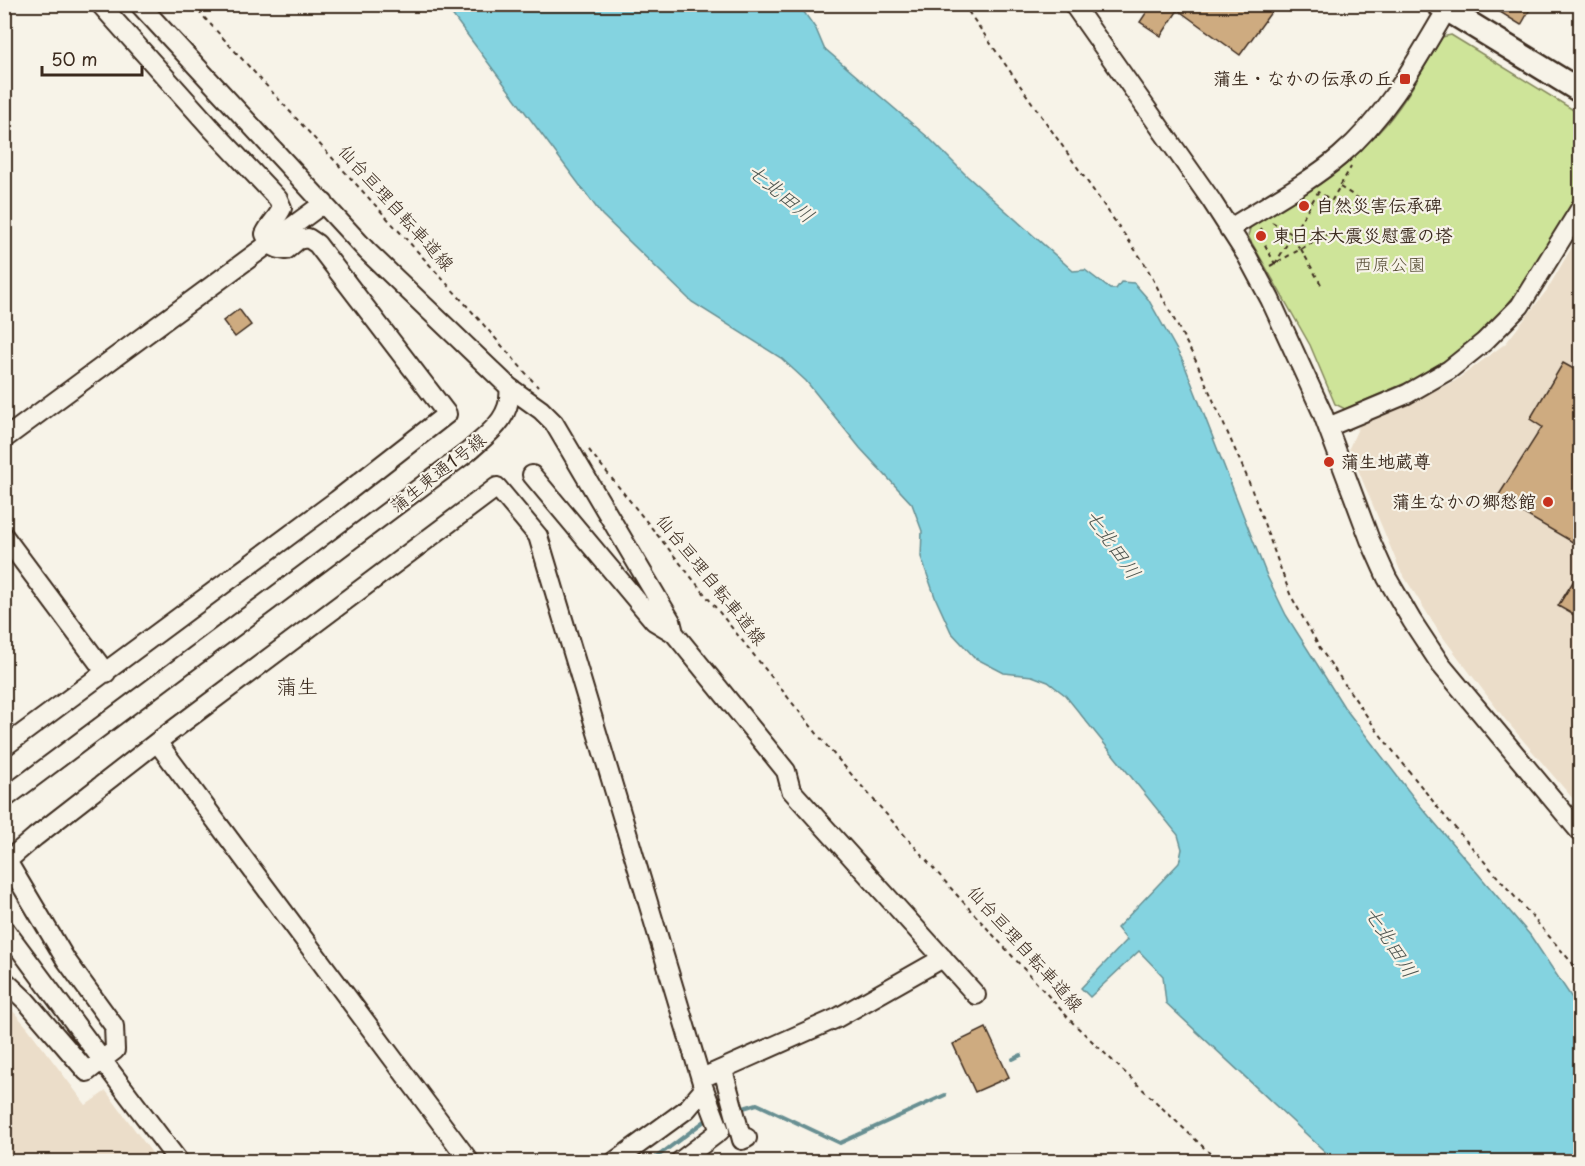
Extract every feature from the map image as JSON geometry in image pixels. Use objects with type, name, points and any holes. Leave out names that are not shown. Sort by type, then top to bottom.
[{"type":"main road","points":[[1445,6],[1581,91]]},
{"type":"street","points":[[4,747],[337,500],[447,414],[317,244],[308,238],[298,240],[286,250],[278,249],[270,243],[266,234],[269,224],[278,218],[282,208],[278,199],[100,4]]},
{"type":"street","points":[[139,4],[367,251],[509,387],[541,410],[554,423],[671,621],[674,633]]},
{"type":"street","points":[[1073,4],[1211,200],[1270,299],[1328,427],[1370,540],[1387,578],[1412,621],[1441,665],[1581,831]]},
{"type":"street","points":[[1229,229],[1340,156],[1357,139],[1400,88],[1445,6]]},
{"type":"street","points":[[4,439],[324,203]]},
{"type":"street","points":[[1328,427],[1424,384],[1449,370],[1484,342],[1520,306],[1581,210]]},
{"type":"street","name":"蒲生東通1号線","points":[[4,799],[470,451],[502,419],[510,398],[509,387]]},
{"type":"street","points":[[532,475],[654,621],[674,633],[786,771],[791,790],[976,995]]},
{"type":"street","points":[[4,980],[26,1001],[87,1072],[115,1050],[114,1026],[66,960],[7,861],[157,742],[497,487],[538,536],[710,1081],[720,1131],[679,1161]]},
{"type":"street","points":[[4,536],[106,673]]},
{"type":"street","points":[[157,742],[470,1161]]},
{"type":"street","points":[[4,928],[179,1161]]},
{"type":"street","points":[[614,1161],[687,1109],[710,1081],[837,1018],[943,958]]},
{"type":"street","points":[[710,1081],[728,1094],[743,1133]]},
{"type":"path","name":"仙台亘理自転車道線","points":[[192,4],[541,390]]},
{"type":"path","points":[[963,4],[1145,264],[1196,361],[1247,477],[1290,594],[1321,650],[1378,732],[1443,814],[1581,972]]},
{"type":"path","points":[[1275,264],[1318,192],[1332,200],[1354,163]]},
{"type":"path","points":[[1340,187],[1371,206]]},
{"type":"path","points":[[1268,220],[1292,234],[1323,288]]},
{"type":"path","points":[[1259,225],[1264,234],[1263,242],[1275,264]]},
{"type":"path","points":[[1269,267],[1328,234]]},
{"type":"path","name":"仙台亘理自転車道線","points":[[585,444],[831,751],[949,886],[1073,1023],[1219,1161]]},
{"type":"path","points":[[1573,963],[1581,980]]},
{"type":"shaded area","points":[[1580,233],[1580,807],[1504,718],[1439,632],[1400,570],[1349,448],[1360,424],[1455,381],[1506,343],[1547,290]]},
{"type":"shaded area","points":[[5,1002],[27,1027],[86,1105],[106,1091],[158,1161],[5,1161]]},
{"type":"green space","name":"西原公園","points":[[1451,35],[1580,114],[1580,191],[1534,269],[1504,309],[1481,332],[1454,355],[1415,379],[1345,409],[1335,404],[1310,345],[1248,236],[1251,225],[1333,171],[1378,133],[1405,99],[1442,37]]},
{"type":"water","name":"七北田川","points":[[445,5],[799,5],[816,29],[824,48],[930,139],[967,176],[1073,271],[1085,270],[1110,289],[1116,289],[1121,282],[1134,283],[1148,299],[1183,361],[1267,576],[1286,615],[1344,707],[1417,802],[1530,935],[1580,1010],[1580,1161],[1335,1161],[1166,1003],[1163,976],[1139,951],[1090,997],[1081,988],[1127,940],[1117,928],[1179,863],[1182,849],[1178,835],[1065,695],[1048,682],[1032,676],[1004,673],[975,658],[951,632],[935,597],[921,557],[922,531],[912,504],[860,448],[806,381],[781,358],[692,302],[602,215]]},
{"type":"building","points":[[1152,4],[1277,4],[1240,55],[1178,10],[1161,36],[1140,22]]},
{"type":"building","points":[[1487,4],[1533,4],[1521,25]]},
{"type":"building","points":[[239,309],[251,325],[235,337],[223,321]]},
{"type":"building","points":[[1563,363],[1581,373],[1581,547],[1497,498],[1542,427],[1530,419]]},
{"type":"building","points":[[1581,569],[1581,619],[1558,606]]},
{"type":"building","points":[[986,1028],[1009,1077],[975,1092],[953,1044]]},
{"type":"waterway","points":[[1013,1059],[1021,1055]]},
{"type":"waterway","points":[[740,1109],[757,1104],[840,1143],[945,1095]]},
{"type":"waterway","points":[[650,1162],[710,1119]]},
{"type":"place","name":"蒲生・なかの伝承の丘","points":[[1405,79]]},
{"type":"place","name":"自然災害伝承碑","points":[[1304,206]]},
{"type":"place","name":"東日本大震災慰霊の塔","points":[[1261,236]]},
{"type":"place","name":"蒲生地蔵尊","points":[[1329,462]]},
{"type":"place","name":"蒲生なかの郷愁館","points":[[1548,502]]},
{"type":"district","name":"蒲生","points":[[297,687]]}]
